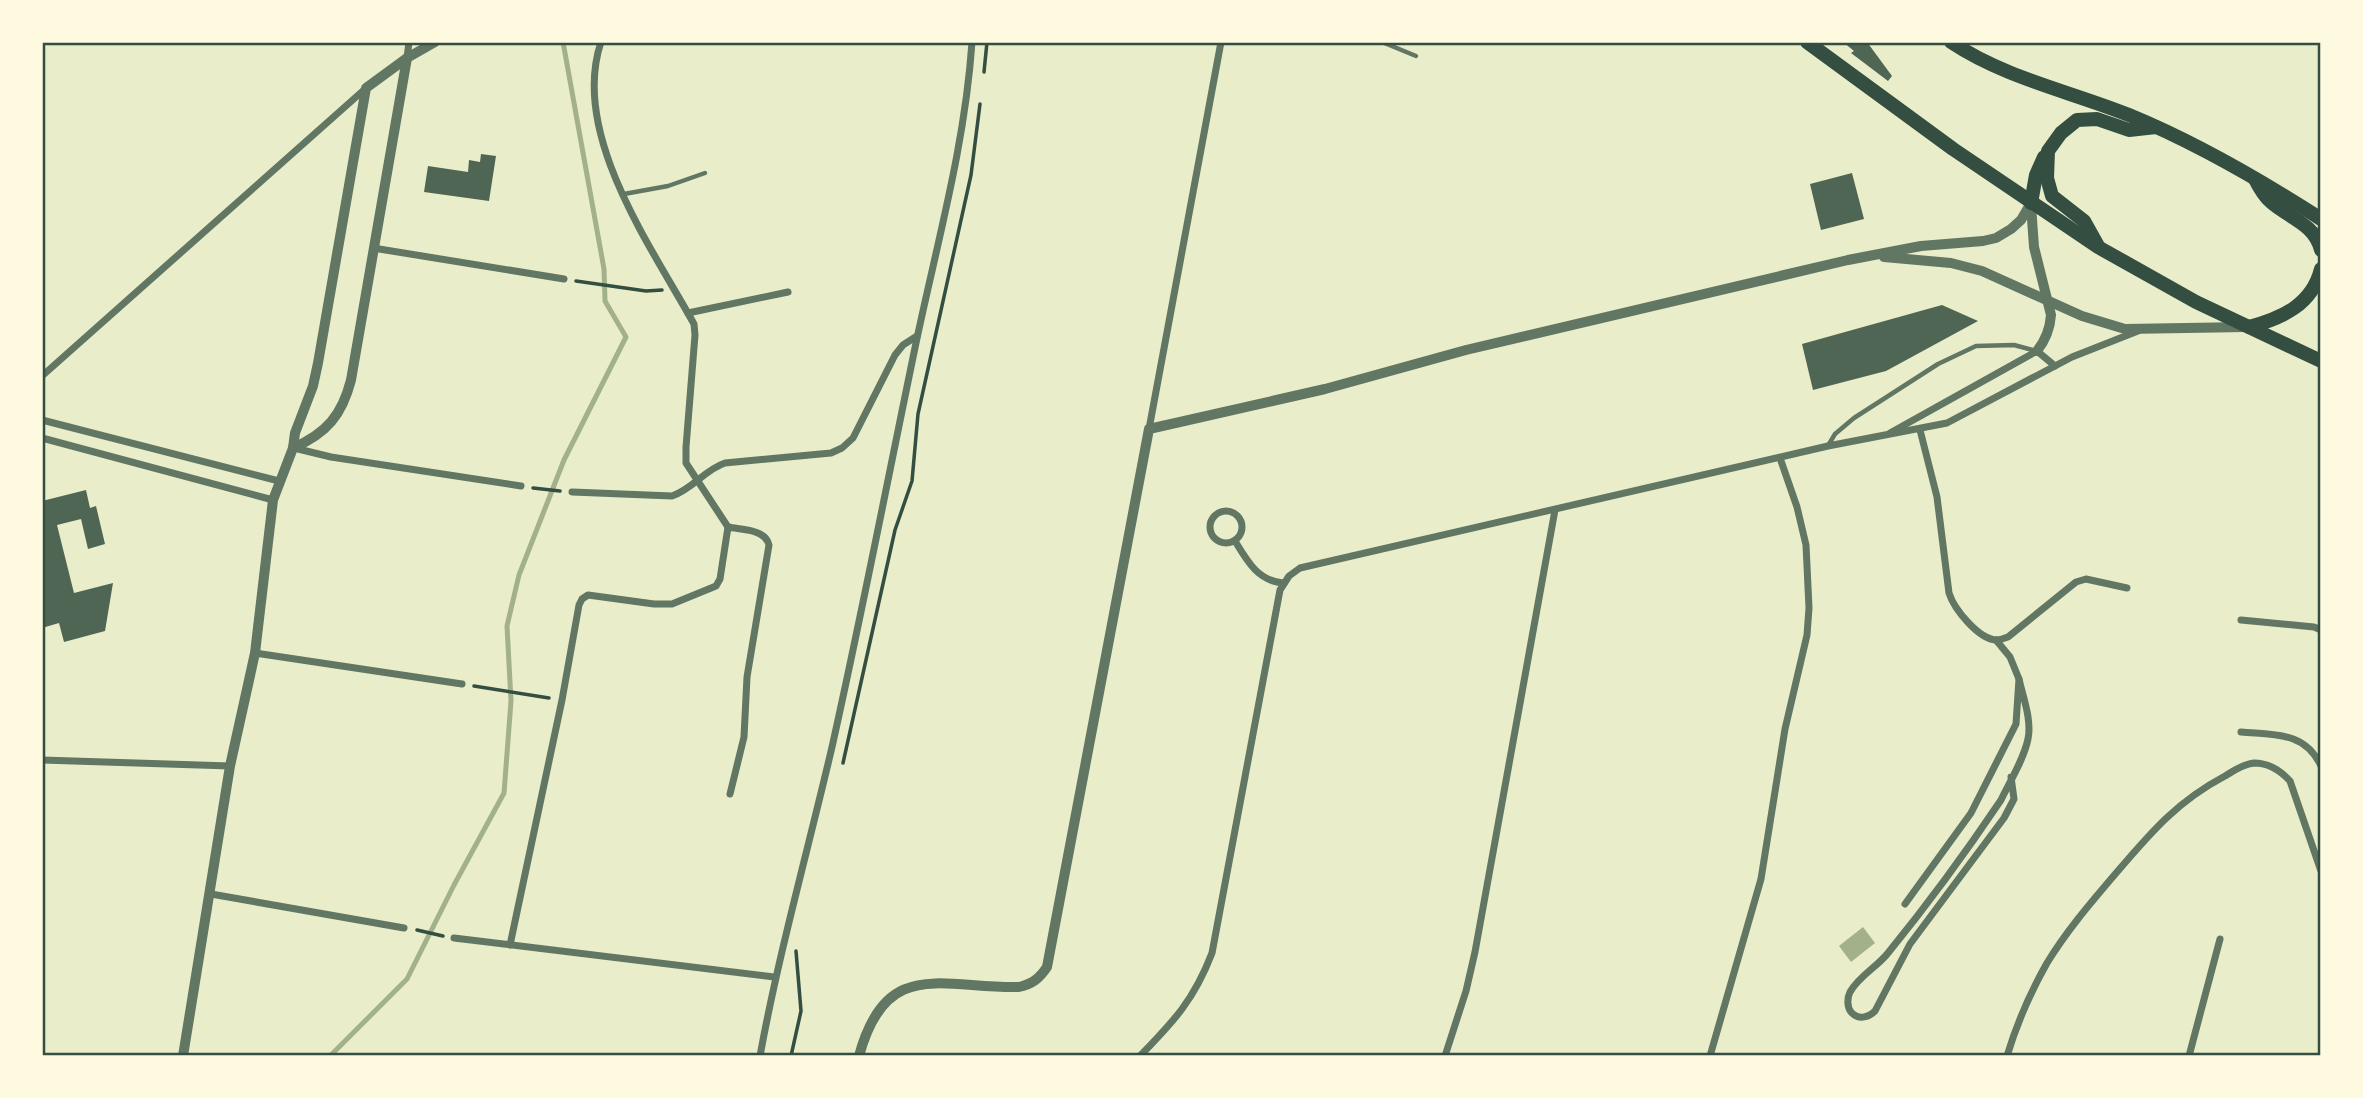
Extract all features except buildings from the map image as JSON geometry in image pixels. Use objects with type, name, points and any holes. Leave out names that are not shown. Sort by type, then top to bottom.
[{"type":"main road","points":[[1807,42],[1932,134],[2098,247],[2162,284],[2321,360]]},
{"type":"main road","points":[[1951,42],[2033,82],[2125,113],[2157,127],[2251,174],[2321,219]]},
{"type":"main road","points":[[2026,198],[2048,151],[2061,133],[2077,120],[2097,119],[2129,130],[2157,127]]},
{"type":"main road","points":[[2048,151],[2047,178],[2052,196],[2084,221],[2098,247]]},
{"type":"main road","points":[[2251,174],[2269,201],[2315,235],[2321,250]]},
{"type":"main road","points":[[2249,327],[2291,312],[2309,295],[2321,268]]},
{"type":"street","points":[[293,447],[312,440],[338,415],[346,401],[410,42]]},
{"type":"street","points":[[42,376],[366,88],[407,58],[435,42]]},
{"type":"street","points":[[510,945],[582,598],[589,595],[672,604],[716,586],[720,579],[728,527],[686,463],[694,324],[623,194],[601,136],[596,116],[597,53],[601,42]]},
{"type":"street","points":[[760,1056],[774,977],[831,748],[917,336],[953,180],[972,42]]},
{"type":"street","points":[[859,1056],[875,1016],[887,1002],[901,992],[934,982],[1019,987],[1032,984],[1047,967],[1221,42]]},
{"type":"street","points":[[183,1056],[230,766],[255,653],[273,500],[313,386],[366,88]]},
{"type":"street","points":[[1149,429],[1325,389],[1480,347],[1848,260],[1921,246],[1972,243],[1996,237],[2021,219],[2026,198]]},
{"type":"street","points":[[1886,435],[2037,351],[2044,342],[2050,324],[2026,198]]},
{"type":"street","points":[[373,248],[564,279]]},
{"type":"street","points":[[1874,256],[1951,263],[1974,269],[2109,326],[2125,329],[2249,327]]},
{"type":"street","points":[[688,313],[788,292]]},
{"type":"street","points":[[1140,1056],[1178,1017],[1193,996],[1212,953],[1280,590],[1283,583],[1300,568],[1828,446],[1947,424],[2072,357],[2143,329]]},
{"type":"street","points":[[572,492],[672,496],[697,481],[712,467],[725,463],[831,453],[853,438],[895,355],[902,345],[917,336]]},
{"type":"street","points":[[2037,351],[2055,366]]},
{"type":"street","points":[[42,420],[279,481]]},
{"type":"street","points":[[1920,430],[1937,497],[1949,593],[1953,605],[1964,619],[1986,636],[1996,640],[2010,657],[2019,679],[2029,728],[2028,740],[2001,800],[1990,817],[1886,955],[1851,990],[1849,1009],[1854,1015],[1862,1018],[1875,1012],[1910,944],[2004,818],[2014,799],[2011,778]]},
{"type":"street","points":[[42,438],[273,500]]},
{"type":"street","points":[[293,447],[331,457],[521,486]]},
{"type":"street","points":[[1710,1056],[1759,890],[1785,729],[1807,635],[1809,608],[1806,545],[1797,507],[1780,458]]},
{"type":"street","points":[[1445,1056],[1466,991],[1475,952],[1555,510]]},
{"type":"street","points":[[1224,511],[1235,513],[1242,522],[1242,533],[1235,541],[1225,544],[1212,536],[1210,526],[1214,516],[1224,511]]},
{"type":"street","points":[[728,527],[761,533],[767,538],[769,545],[747,677],[744,737],[730,794]]},
{"type":"street","points":[[1235,541],[1245,559],[1259,575],[1273,582],[1283,583]]},
{"type":"street","points":[[1996,640],[2008,637],[2077,582],[2086,579],[2127,588]]},
{"type":"street","points":[[2241,620],[2314,627],[2321,630]]},
{"type":"street","points":[[255,653],[465,684]]},
{"type":"street","points":[[1905,904],[1971,813],[1985,787],[2015,724],[2019,679]]},
{"type":"street","points":[[2241,732],[2298,738],[2309,748],[2321,766]]},
{"type":"street","points":[[42,760],[230,766]]},
{"type":"street","points":[[2007,1056],[2026,1004],[2063,938],[2144,841],[2170,813],[2194,794],[2243,766],[2252,763],[2273,766],[2290,781],[2321,872]]},
{"type":"street","points":[[2314,850],[2321,845]]},
{"type":"street","points":[[211,894],[404,928]]},
{"type":"street","points":[[454,938],[774,977]]},
{"type":"street","points":[[2189,1056],[2220,939]]},
{"type":"lane","points":[[1381,42],[1416,56]]},
{"type":"lane","points":[[623,194],[668,186],[705,173]]},
{"type":"lane","points":[[1828,446],[1835,434],[1848,422],[1957,354],[1976,346],[1991,344],[2014,345],[2037,351]]},
{"type":"path","points":[[983,83],[987,42]]},
{"type":"path","points":[[842,768],[895,530],[912,481],[918,414],[971,175],[981,97]]},
{"type":"path","points":[[564,279],[646,291]]},
{"type":"path","points":[[521,486],[572,492]]},
{"type":"path","points":[[465,684],[552,698]]},
{"type":"path","points":[[404,928],[454,938]]},
{"type":"path","points":[[791,1056],[801,1011],[796,950]]},
{"type":"shaded area","points":[[1863,927],[1875,943],[1851,962],[1839,946]]},
{"type":"waterway","points":[[330,1056],[407,979],[504,793],[511,701],[507,626],[519,575],[564,460],[626,337],[605,301],[604,269],[563,42]]}]
